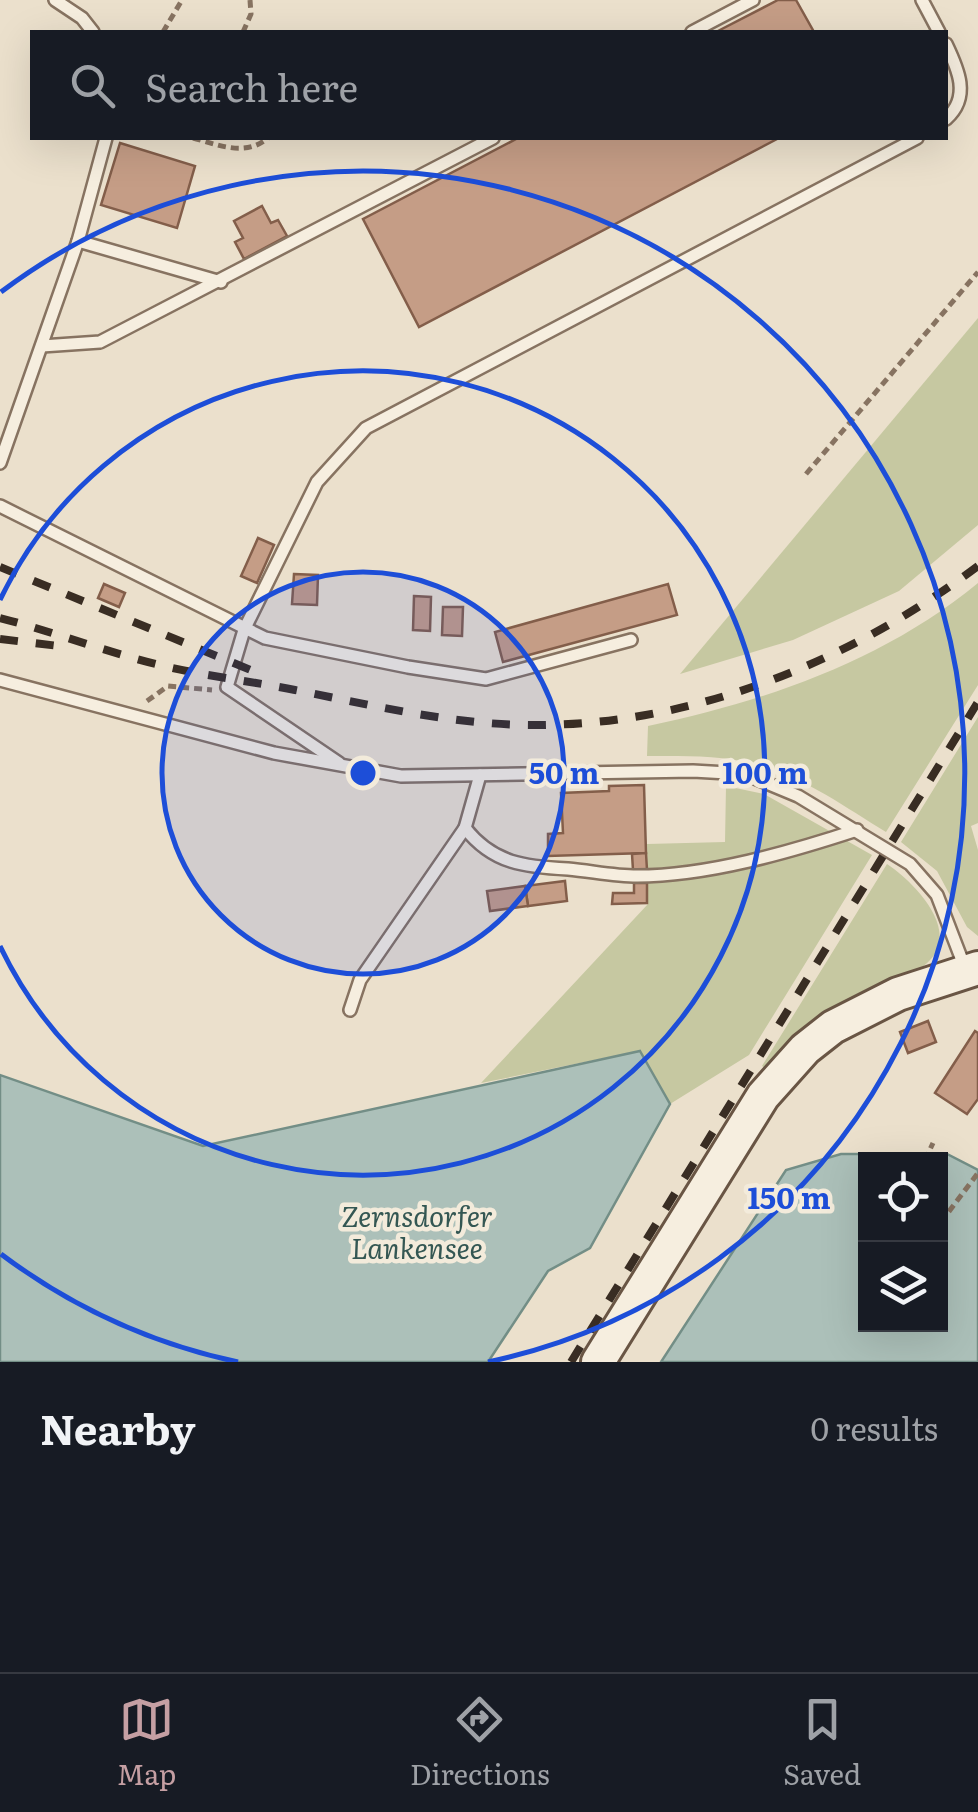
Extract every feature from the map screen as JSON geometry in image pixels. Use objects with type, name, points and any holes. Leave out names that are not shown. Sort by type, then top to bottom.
[{"type":"street","points":[[598,1362],[763,1096],[783,1072],[833,1027],[864,1010],[898,994],[972,970]]},
{"type":"lane","points":[[55,0],[82,18],[91,30]]},
{"type":"lane","points":[[696,30],[753,0]]},
{"type":"lane","points":[[922,0],[938,30]]},
{"type":"lane","points":[[948,48],[962,82],[953,113],[948,117]]},
{"type":"lane","points":[[0,463],[78,241],[105,140]]},
{"type":"lane","points":[[42,346],[100,342],[489,140]]},
{"type":"lane","points":[[348,769],[227,687],[244,630],[317,482],[366,428],[914,140]]},
{"type":"lane","points":[[78,241],[220,282]]},
{"type":"lane","points":[[0,506],[265,638],[408,667],[486,678],[631,640]]},
{"type":"lane","points":[[0,680],[274,753],[401,776],[694,770],[746,774],[768,781],[856,830],[924,876],[972,970]]},
{"type":"lane","points":[[350,1010],[360,980],[465,828],[480,775]]},
{"type":"lane","points":[[465,828],[474,840],[502,860],[542,870],[634,876],[694,871],[815,844],[856,830]]},
{"type":"path","points":[[164,30],[182,0]]},
{"type":"path","points":[[243,30],[251,14],[250,0]]},
{"type":"path","points":[[200,140],[237,150],[266,140]]},
{"type":"path","points":[[806,474],[978,272]]},
{"type":"path","points":[[135,714],[168,686],[208,690],[227,687]]},
{"type":"path","points":[[928,1152],[933,1143]]},
{"type":"path","points":[[948,1213],[978,1172]]},
{"type":"green space","points":[[978,318],[978,525],[899,591],[793,640],[680,674]]},
{"type":"green space","points":[[978,583],[978,685],[886,832],[823,793],[773,769],[729,759],[647,756],[648,726],[736,704],[822,674],[903,635]]},
{"type":"green space","points":[[978,717],[978,823],[971,826],[978,850],[978,936],[967,927],[937,871],[901,842]]},
{"type":"green space","points":[[726,786],[764,794],[872,855],[749,1055],[670,1104],[639,1051],[481,1083],[648,904],[647,844],[725,842]]},
{"type":"green space","points":[[887,864],[910,883],[931,909],[940,937],[936,951],[918,969],[877,984],[836,1007],[768,1070],[762,1066]]},
{"type":"water","name":"Zernsdorfer Lankensee","points":[[640,1051],[670,1104],[590,1248],[548,1271],[488,1362],[0,1362],[0,1075],[203,1146]]},
{"type":"water","points":[[841,1154],[858,1154],[858,1332],[948,1332],[948,1155],[978,1170],[978,1362],[661,1362],[786,1170]]},
{"type":"building","points":[[778,0],[796,0],[813,30],[720,30]]},
{"type":"building","points":[[514,140],[775,140],[419,327],[363,219]]},
{"type":"building","points":[[120,143],[195,166],[177,228],[101,205]]},
{"type":"building","points":[[262,206],[271,223],[278,220],[287,236],[244,259],[235,242],[243,238],[234,221]]},
{"type":"building","points":[[258,538],[274,545],[257,583],[241,576]]},
{"type":"building","points":[[294,574],[318,575],[317,605],[292,604]]},
{"type":"building","points":[[104,584],[125,593],[119,607],[98,598]]},
{"type":"building","points":[[668,584],[677,615],[503,662],[495,632]]},
{"type":"building","points":[[414,596],[431,597],[430,631],[413,630]]},
{"type":"building","points":[[443,607],[463,607],[462,636],[442,635]]},
{"type":"building","points":[[644,785],[646,853],[548,856],[548,834],[563,833],[561,793]]},
{"type":"building","points":[[646,853],[647,870],[633,870],[632,854]]},
{"type":"building","points":[[565,881],[567,901],[528,906],[525,886]]},
{"type":"building","points":[[634,883],[647,883],[647,903],[612,904],[613,893],[634,893]]},
{"type":"building","points":[[525,886],[528,906],[490,911],[487,891]]},
{"type":"building","points":[[928,1021],[936,1042],[908,1053],[900,1032]]},
{"type":"building","points":[[975,1031],[978,1099],[967,1114],[935,1093]]},
{"type":"railway","points":[[0,618],[177,669],[410,713],[498,724],[589,723],[708,701],[766,682],[876,632],[978,566]]},
{"type":"railway","points":[[0,567],[258,673]]},
{"type":"railway","points":[[0,639],[59,646]]},
{"type":"railway","points":[[571,1362],[978,702]]}]
